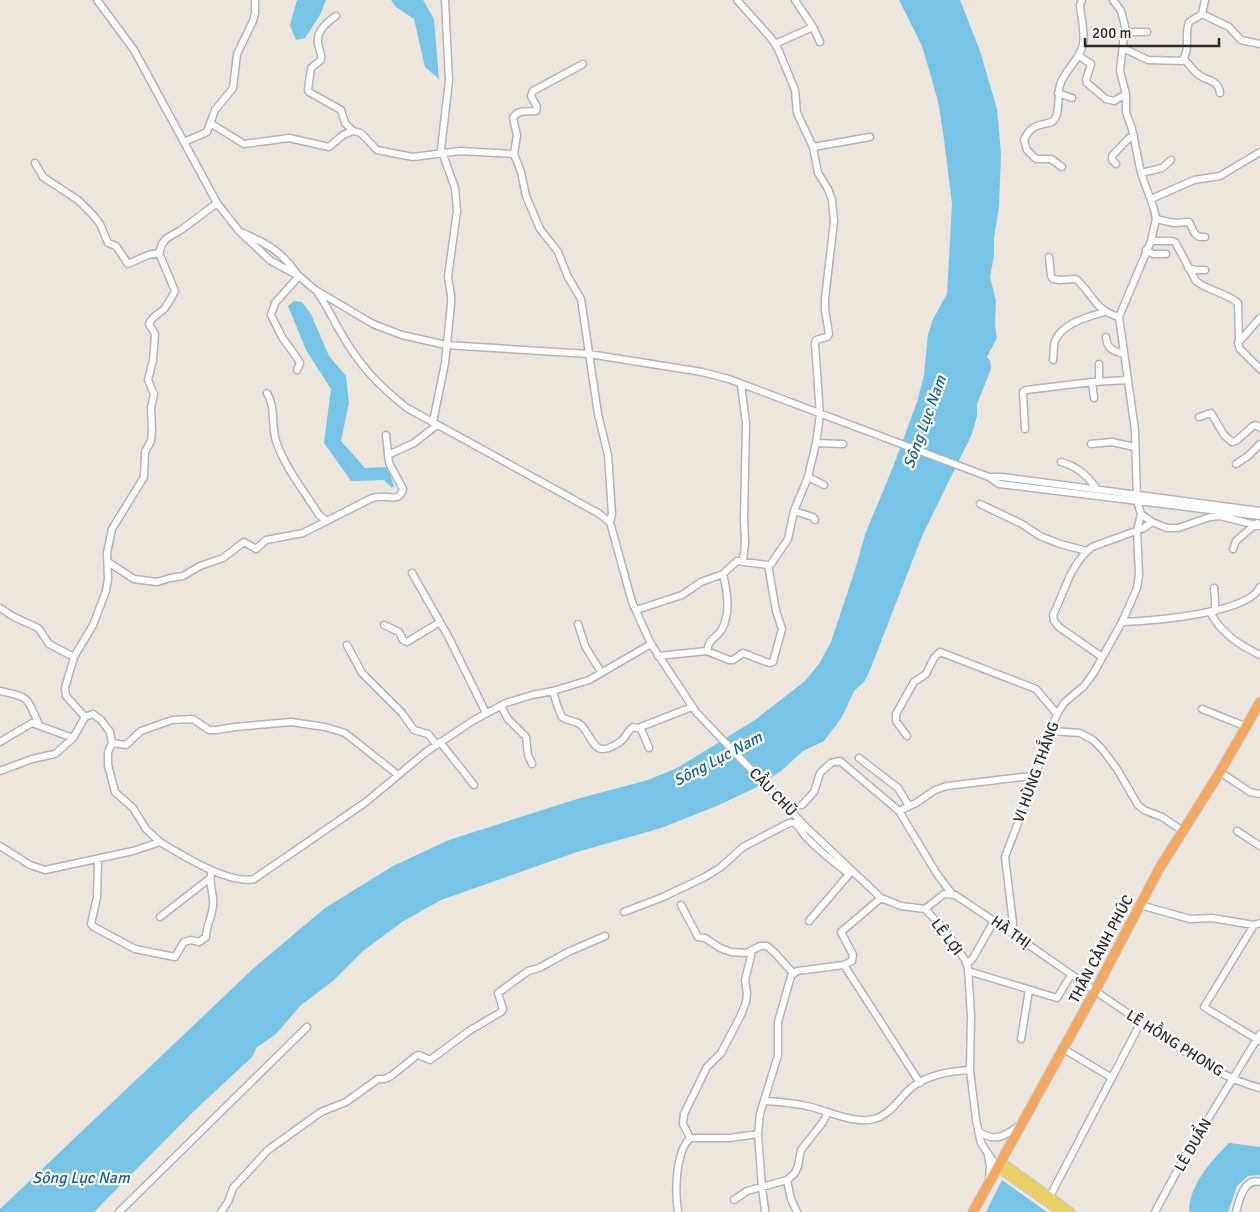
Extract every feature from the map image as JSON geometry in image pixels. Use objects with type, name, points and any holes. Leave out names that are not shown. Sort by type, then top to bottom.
[{"type":"highway","name":"THÂN CẢNH PHÚC","points":[[973,1212],[1159,868],[1220,772],[1260,702]]},
{"type":"main road","points":[[999,1164],[1048,1200],[1061,1212]]},
{"type":"main road","points":[[1048,1200],[1071,1212]]},
{"type":"street","points":[[97,0],[134,50],[217,203],[239,231],[271,261],[373,324],[402,335],[446,345],[589,354],[702,372],[729,379],[820,415],[989,477],[999,484],[1260,511]]},
{"type":"street","points":[[184,142],[205,133],[215,110],[233,88],[237,54],[253,21],[255,0]]},
{"type":"street","points":[[388,454],[414,443],[435,424],[445,363],[451,304],[448,277],[457,202],[455,188],[442,152],[449,81],[445,0]]},
{"type":"street","points":[[636,610],[682,595],[702,582],[723,574],[733,562],[768,565],[774,561],[788,539],[794,511],[808,477],[816,444],[820,415],[816,340],[828,337],[830,334],[825,310],[834,210],[828,189],[818,173],[813,147],[797,113],[795,90],[775,44],[767,32],[738,0]]},
{"type":"street","points":[[795,0],[813,27],[820,42]]},
{"type":"street","points":[[1062,167],[1051,159],[1036,159],[1027,150],[1024,140],[1027,134],[1037,125],[1048,123],[1057,116],[1058,93],[1062,79],[1079,56],[1083,44],[1082,0]]},
{"type":"street","points":[[1113,0],[1121,11],[1125,32],[1120,71],[1126,94],[1126,112],[1134,136],[1141,173],[1156,218],[1151,241],[1119,317],[1135,430],[1137,498],[1141,514],[1152,522],[1167,528],[1178,528],[1210,517],[1220,516],[1258,523]]},
{"type":"street","points":[[1123,48],[1148,60],[1161,59],[1180,62],[1184,59],[1187,49],[1187,27],[1189,22],[1202,14],[1205,0]]},
{"type":"street","points":[[1202,14],[1229,27],[1241,40],[1260,44]]},
{"type":"street","points":[[336,16],[328,21],[319,35],[318,42],[322,53],[320,60],[311,68],[308,90],[341,110],[345,123],[380,151],[418,157],[442,152],[483,151],[514,154],[516,132],[514,115],[522,111],[536,111],[537,107],[531,96],[533,91],[583,64]]},
{"type":"street","points":[[775,44],[813,27]]},
{"type":"street","points":[[1125,32],[1148,32]]},
{"type":"street","points":[[1079,56],[1091,64],[1086,80],[1087,83],[1106,99],[1114,101],[1126,94]]},
{"type":"street","points":[[1184,59],[1200,76],[1218,86],[1220,93]]},
{"type":"street","points":[[1058,93],[1072,98]]},
{"type":"street","points":[[210,123],[244,144],[289,138],[329,147],[343,134],[353,131]]},
{"type":"street","points":[[1116,164],[1112,160],[1112,156],[1128,138],[1134,136]]},
{"type":"street","points":[[813,147],[870,138]]},
{"type":"street","points":[[1151,199],[1194,180],[1220,176],[1260,152]]},
{"type":"street","name":"CẦU CHŨ","points":[[514,154],[521,172],[526,196],[540,229],[558,252],[568,277],[578,293],[598,414],[608,455],[612,514],[610,522],[636,610],[658,656],[694,709],[808,829]]},
{"type":"street","points":[[1141,173],[1157,170],[1171,160]]},
{"type":"street","points":[[35,163],[43,177],[78,200],[93,215],[100,224],[108,243],[116,246],[126,263],[128,264],[148,255],[160,253]]},
{"type":"street","points":[[86,717],[65,692],[74,657],[93,626],[103,602],[108,583],[108,545],[112,529],[141,483],[145,472],[145,452],[152,434],[150,408],[154,394],[148,380],[153,360],[155,334],[149,324],[153,317],[165,308],[175,291],[160,253],[162,244],[217,203]]},
{"type":"street","points":[[1156,218],[1174,223],[1189,222],[1194,234],[1198,237],[1205,237]]},
{"type":"street","points":[[239,231],[275,249],[289,262],[298,276]]},
{"type":"street","points":[[1151,241],[1175,242],[1196,281],[1238,303],[1238,345],[1260,369]]},
{"type":"street","points":[[1146,250],[1153,254],[1166,254]]},
{"type":"street","points":[[1049,257],[1053,279],[1076,279],[1104,312],[1119,317]]},
{"type":"street","points":[[1188,268],[1205,270]]},
{"type":"street","points":[[297,370],[299,361],[282,337],[271,315],[275,303],[298,276]]},
{"type":"street","points":[[314,289],[354,355],[380,387],[407,408],[598,512],[610,522]]},
{"type":"street","points":[[1054,360],[1055,341],[1063,330],[1086,318],[1104,312]]},
{"type":"street","points":[[1239,340],[1260,318]]},
{"type":"street","points":[[1106,337],[1108,347],[1111,350],[1124,354]]},
{"type":"street","points":[[1099,364],[1099,382]]},
{"type":"street","points":[[1025,429],[1023,392],[1026,390],[1092,382],[1128,380]]},
{"type":"street","points":[[1092,382],[1094,398]]},
{"type":"street","points":[[741,385],[746,423],[744,519],[746,543],[743,562]]},
{"type":"street","points":[[267,393],[272,402],[274,429],[280,450],[319,515],[327,522]]},
{"type":"street","points":[[1199,417],[1211,413],[1224,435],[1232,442],[1236,441],[1253,426],[1256,425],[1260,428]]},
{"type":"street","points":[[108,562],[137,580],[158,582],[183,576],[200,566],[223,558],[244,542],[256,549],[266,540],[303,533],[378,496],[393,498],[399,496],[402,493],[402,489],[389,463],[386,435]]},
{"type":"street","points":[[1091,444],[1112,442],[1135,447]]},
{"type":"street","points":[[816,444],[843,444]]},
{"type":"street","points":[[1236,464],[1248,456],[1260,444]]},
{"type":"street","points":[[1061,462],[1078,469],[1087,476],[1097,489]]},
{"type":"street","points":[[808,477],[824,484]]},
{"type":"street","points":[[989,477],[1097,489],[1137,498],[1260,516]]},
{"type":"street","points":[[980,504],[1022,524],[1040,536],[1087,551]]},
{"type":"street","points":[[794,511],[812,517],[815,520]]},
{"type":"street","name":"VI HÙNG THẮNG","points":[[1012,933],[1013,923],[1005,857],[1036,777],[1057,714],[1064,703],[1086,682],[1102,657],[1122,622],[1137,588],[1139,575],[1137,530],[1141,514]]},
{"type":"street","points":[[1102,657],[1060,627],[1053,618],[1073,568],[1087,551],[1092,547],[1137,530],[1152,522]]},
{"type":"street","points":[[1233,549],[1236,541],[1258,523]]},
{"type":"street","points":[[658,656],[708,651],[729,660],[733,660],[744,653],[769,663],[774,662],[782,628],[776,611],[768,565]]},
{"type":"street","points":[[412,573],[440,622],[486,713]]},
{"type":"street","points":[[708,651],[710,640],[722,629],[727,612],[728,603],[723,574]]},
{"type":"street","points":[[1122,622],[1166,619],[1213,611],[1241,603],[1256,594],[1260,587]]},
{"type":"street","points":[[1214,588],[1216,599],[1213,611],[1220,629],[1240,645],[1260,655]]},
{"type":"street","points":[[0,608],[40,629],[49,644],[74,657]]},
{"type":"street","points":[[384,625],[399,632],[403,640],[407,642],[440,622]]},
{"type":"street","points":[[578,624],[587,649],[601,672]]},
{"type":"street","points":[[0,772],[26,761],[55,754],[72,738],[86,717],[93,714],[102,720],[110,732],[112,743],[107,756],[115,792],[133,808],[146,829],[160,842],[212,870],[246,881],[254,879],[366,802],[438,743],[486,713],[532,695],[589,680],[651,644]]},
{"type":"street","points":[[347,645],[362,673],[402,713],[414,730],[428,734],[438,743],[474,785]]},
{"type":"street","points":[[908,736],[896,721],[896,714],[914,682],[926,674],[934,658],[940,652],[1036,689],[1057,714]]},
{"type":"street","points":[[0,691],[24,697],[39,724]]},
{"type":"street","points":[[553,691],[562,718],[580,725],[591,742],[605,750],[623,740],[630,728],[638,728],[694,709]]},
{"type":"street","points":[[501,706],[508,719],[526,737],[528,755],[532,764]]},
{"type":"street","points":[[1202,709],[1247,727]]},
{"type":"street","points":[[112,743],[126,745],[141,731],[151,726],[185,718],[193,719],[209,730],[291,722],[341,731],[398,775]]},
{"type":"street","points":[[0,742],[30,724],[39,724],[72,738]]},
{"type":"street","points":[[638,728],[641,729],[649,748]]},
{"type":"street","points":[[1052,731],[1080,733],[1093,740],[1117,769],[1138,805],[1144,810],[1162,817],[1183,831]]},
{"type":"street","points":[[859,758],[898,788],[909,806]]},
{"type":"street","points":[[802,805],[814,792],[820,773],[837,760],[840,761],[899,811],[937,874],[952,894]]},
{"type":"street","points":[[1220,772],[1250,792],[1260,794]]},
{"type":"street","points":[[899,811],[935,790],[947,786],[1036,777]]},
{"type":"street","points":[[624,912],[663,897],[705,877],[721,868],[742,847],[793,822],[797,824],[805,836],[850,872],[809,921]]},
{"type":"street","name":"LÊ LỢI","points":[[808,829],[850,872],[881,898],[901,906],[925,909],[946,931],[968,968],[971,1016],[970,1070],[978,1130],[981,1143],[988,1154]]},
{"type":"street","points":[[1237,831],[1260,846]]},
{"type":"street","points":[[0,846],[40,870],[45,870],[133,851],[160,842]]},
{"type":"street","points":[[98,859],[97,897],[91,924],[94,928],[125,945],[146,952],[175,957],[184,942],[191,940],[199,942],[205,939],[206,926],[214,904],[209,879],[212,870]]},
{"type":"street","points":[[160,917],[209,879]]},
{"type":"street","points":[[925,909],[944,894],[952,894]]},
{"type":"street","name":"HÀ THỊ","points":[[952,894],[1012,933],[1094,991]]},
{"type":"street","points":[[793,973],[844,965],[852,961],[853,958],[841,932],[881,898]]},
{"type":"street","points":[[681,905],[698,936],[705,938],[726,951],[747,953],[760,946],[767,946],[775,952],[793,973]]},
{"type":"street","points":[[1140,905],[1190,919],[1212,918],[1257,924],[1204,1007],[1259,1038]]},
{"type":"street","points":[[994,921],[968,968],[1057,998],[1071,975]]},
{"type":"street","points":[[221,1212],[228,1202],[233,1188],[268,1150],[311,1119],[321,1112],[346,1102],[378,1079],[385,1079],[391,1076],[416,1056],[419,1055],[430,1060],[469,1031],[501,1012],[503,1009],[498,993],[518,978],[528,971],[539,968],[568,952],[605,936]]},
{"type":"street","points":[[690,1138],[683,1124],[684,1114],[707,1067],[721,1053],[741,1015],[746,1002],[745,980],[751,951]]},
{"type":"street","points":[[844,965],[920,1083]]},
{"type":"street","points":[[765,1212],[758,1134],[760,1114],[778,1050],[778,1022],[793,973]]},
{"type":"street","points":[[1021,1039],[1029,990]]},
{"type":"street","name":"LÊ HỒNG PHONG","points":[[1094,991],[1211,1068],[1242,1083],[1260,1088]]},
{"type":"street","points":[[1048,1200],[1141,1022]]},
{"type":"street","points":[[119,1212],[307,1027]]},
{"type":"street","name":"LÊ DUẨN","points":[[1155,1212],[1183,1160],[1232,1078],[1259,1038]]},
{"type":"street","points":[[1062,1048],[1112,1078]]},
{"type":"street","points":[[765,1101],[786,1102],[856,1119],[874,1119],[888,1113],[915,1085],[944,1072],[970,1070]]},
{"type":"street","points":[[734,1200],[747,1191],[787,1180],[795,1173],[801,1150],[823,1122],[828,1112]]},
{"type":"street","points":[[978,1130],[994,1137],[1006,1136],[1020,1125]]},
{"type":"street","points":[[690,1138],[729,1138],[758,1134]]},
{"type":"street","points":[[678,1212],[676,1201],[679,1162],[682,1150],[690,1138]]},
{"type":"street","points":[[988,1154],[999,1164]]},
{"type":"street","points":[[988,1154],[990,1166],[989,1182]]},
{"type":"street","points":[[787,1180],[791,1199],[797,1212]]},
{"type":"street","points":[[1236,1212],[1244,1189],[1250,1183],[1260,1182]]},
{"type":"water","points":[[297,0],[326,0],[320,15],[305,38],[296,40],[290,25]]},
{"type":"water","points":[[391,0],[423,0],[434,19],[439,79],[425,67],[414,19],[396,7]]},
{"type":"water","name":"Sông Lục Nam","points":[[899,0],[960,0],[980,51],[997,109],[1001,154],[999,207],[990,277],[996,301],[995,326],[997,338],[987,357],[990,361],[991,369],[977,404],[977,416],[972,434],[922,536],[870,670],[864,682],[854,691],[842,717],[824,741],[803,751],[781,771],[757,787],[719,805],[661,828],[577,852],[441,900],[402,922],[363,951],[333,981],[301,1005],[276,1034],[256,1048],[253,1056],[194,1111],[94,1212],[0,1212],[0,1209],[255,967],[325,908],[393,866],[449,840],[577,799],[648,780],[677,768],[755,720],[805,681],[819,664],[831,642],[866,532],[917,402],[924,375],[928,335],[933,319],[947,294],[952,204],[938,101],[922,46]]},
{"type":"water","points":[[294,301],[302,302],[311,314],[329,356],[346,376],[349,403],[341,441],[365,468],[387,467],[394,486],[392,488],[384,480],[351,481],[324,443],[331,389],[306,350],[288,306]]},
{"type":"water","points":[[1229,1143],[1260,1147],[1260,1175],[1248,1176],[1237,1186],[1228,1212],[1189,1212],[1193,1192],[1202,1174]]},
{"type":"water","points":[[1002,1180],[1047,1212],[986,1212]]}]
